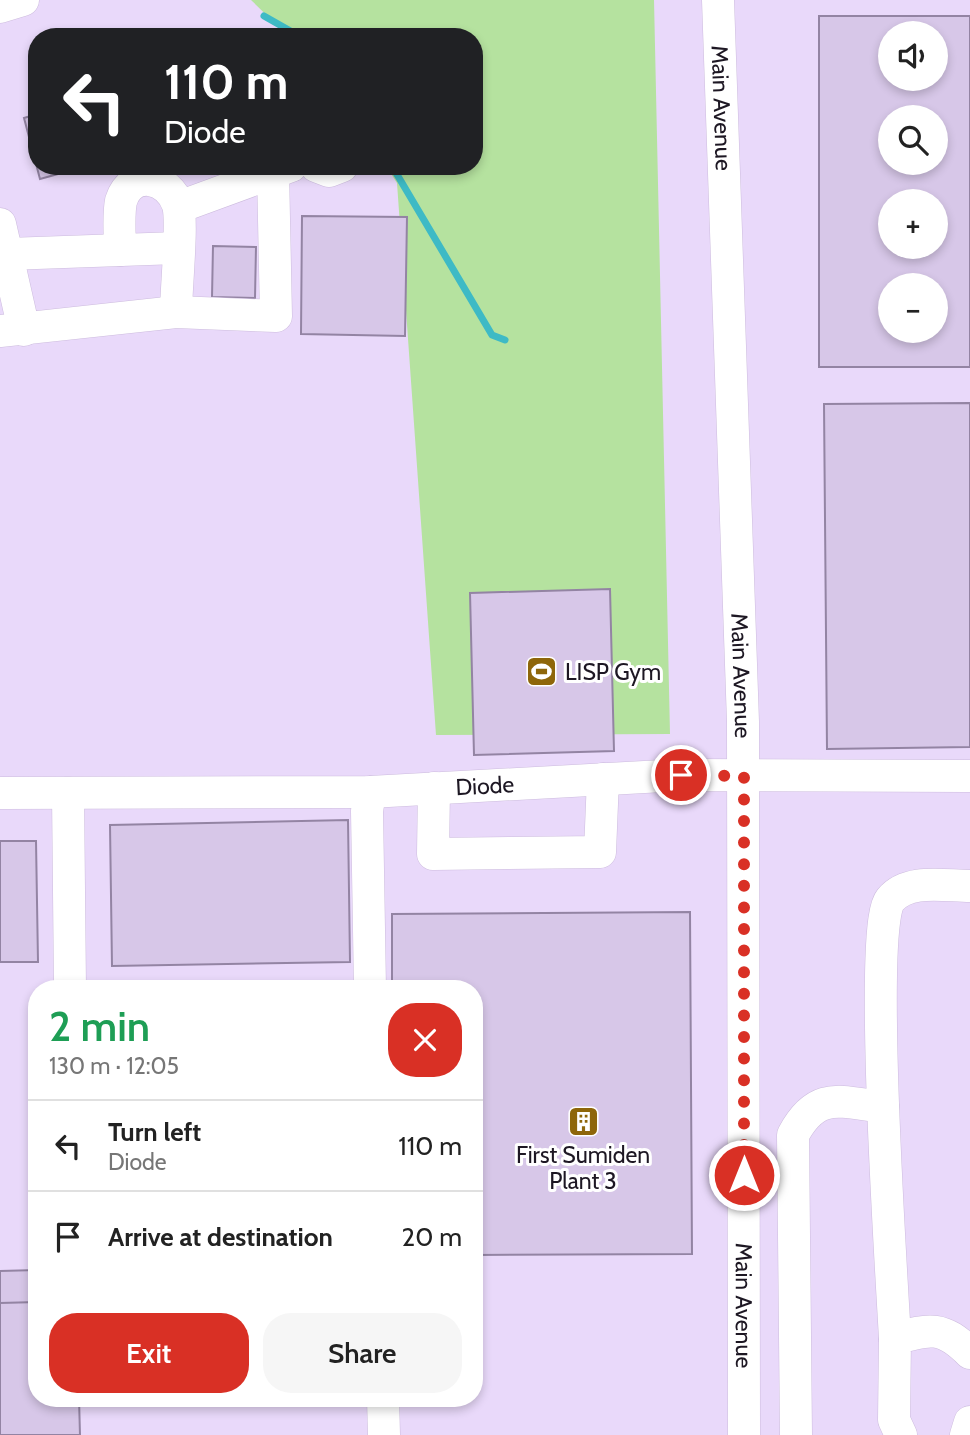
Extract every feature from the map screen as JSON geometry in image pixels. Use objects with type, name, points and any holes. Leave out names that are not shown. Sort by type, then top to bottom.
[{"type":"street","points":[[0,7],[23,0]]},
{"type":"street","name":"Main Avenue","points":[[718,0],[744,776],[744,1435]]},
{"type":"street","points":[[179,207],[264,175]]},
{"type":"street","points":[[177,248],[120,250],[4,239],[12,330],[176,312],[276,316],[282,175]]},
{"type":"street","points":[[120,250],[121,202],[129,187],[143,178],[157,180],[171,189],[179,207],[176,312]]},
{"type":"street","name":"Diode","points":[[0,793],[370,792],[681,775],[970,776]]},
{"type":"street","points":[[434,789],[433,854],[600,852],[603,779]]},
{"type":"street","points":[[370,792],[367,811],[370,980]]},
{"type":"street","points":[[68,793],[70,980]]},
{"type":"street","points":[[901,1435],[894,1420],[895,1339],[883,1107],[881,931],[888,901],[907,886],[970,886]]},
{"type":"street","points":[[796,1435],[793,1135],[805,1113],[828,1102],[883,1107]]},
{"type":"street","points":[[744,1255],[794,1242]]},
{"type":"street","points":[[895,1339],[926,1329],[953,1335],[970,1353]]},
{"type":"street","points":[[383,1407],[384,1435]]},
{"type":"street","points":[[966,1435],[970,1422]]},
{"type":"shaded area","points":[[0,0],[970,0],[970,1435],[0,1435]]},
{"type":"green space","points":[[251,0],[654,0],[670,734],[436,735],[397,183],[392,175],[483,175],[483,28],[280,28]]},
{"type":"building","points":[[819,16],[970,16],[970,367],[819,367]]},
{"type":"building","points":[[28,117],[28,133],[24,118]]},
{"type":"building","points":[[39,175],[54,175],[40,179]]},
{"type":"building","points":[[302,216],[407,217],[405,336],[301,334]]},
{"type":"building","points":[[213,246],[256,247],[255,298],[212,297]]},
{"type":"building","points":[[970,403],[970,747],[827,749],[824,404]]},
{"type":"building","name":"LISP Gym","points":[[610,589],[614,751],[474,755],[470,593]]},
{"type":"building","points":[[348,820],[350,962],[112,966],[110,825]]},
{"type":"building","points":[[0,841],[36,841],[38,962],[0,962]]},
{"type":"building","name":"First Sumiden Plant 3","points":[[690,912],[692,1254],[483,1255],[483,980],[392,980],[392,914]]},
{"type":"building","points":[[28,1270],[28,1302],[0,1303],[0,1271]]},
{"type":"building","points":[[28,1302],[28,1407],[79,1407],[80,1435],[0,1435],[0,1303]]},
{"type":"waterway","points":[[264,16],[285,28]]},
{"type":"waterway","points":[[397,175],[492,335],[505,340]]},
{"type":"place","name":"LISP Gym","points":[[542,672]]},
{"type":"place","name":"First Sumiden Plant 3","points":[[583,1121]]},
{"type":"route","points":[[681,775],[744,776],[744,1175]]}]
